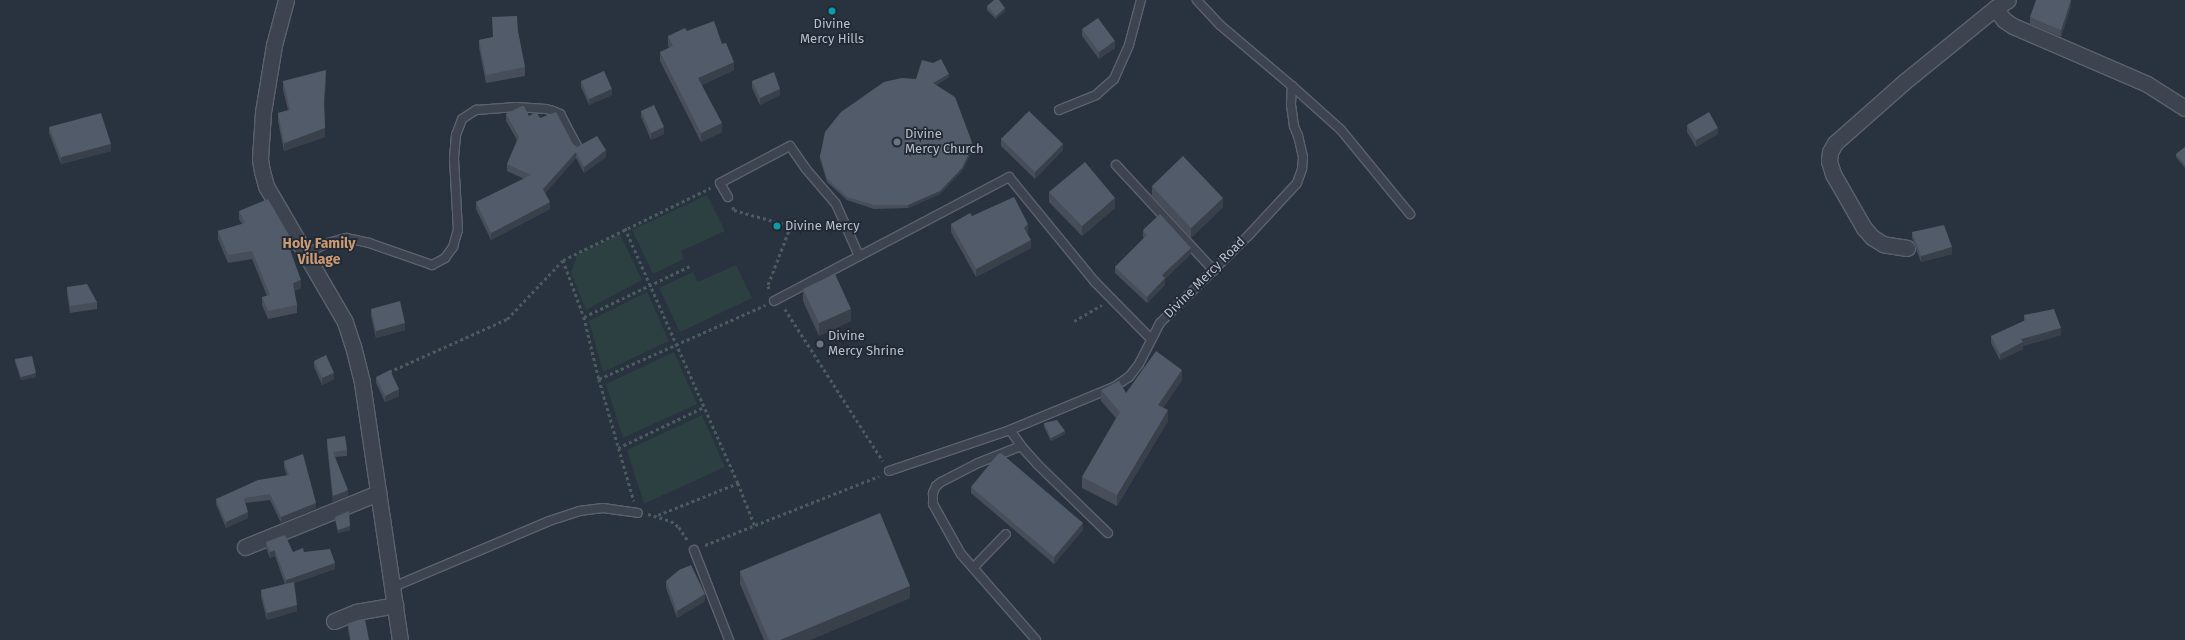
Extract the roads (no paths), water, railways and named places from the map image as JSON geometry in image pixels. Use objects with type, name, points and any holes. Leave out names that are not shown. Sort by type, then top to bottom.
[{"type":"street","points":[[286,0],[274,45],[268,81],[263,112],[260,159],[266,186],[345,322],[362,383],[400,640]]},
{"type":"street","points":[[2002,4],[2004,20],[2013,26],[2147,84],[2185,108]]},
{"type":"street","points":[[1907,248],[1883,244],[1868,232],[1834,174],[1829,161],[1830,152],[1835,142],[1904,82],[2002,4]]},
{"type":"street","points":[[245,547],[378,493]]},
{"type":"street","points":[[334,620],[356,612],[395,604]]},
{"type":"lane","points":[[1059,110],[1096,95],[1114,79],[1129,45],[1140,0]]},
{"type":"lane","points":[[1197,0],[1220,25],[1341,130],[1410,214]]},
{"type":"lane","name":"Divine Mercy Road","points":[[889,471],[1010,430],[1114,387],[1129,377],[1139,364],[1160,323],[1284,199],[1297,183],[1301,175],[1303,151],[1294,126],[1291,104],[1292,86]]},
{"type":"lane","points":[[305,254],[328,243],[346,238],[369,243],[432,265],[445,258],[453,247],[458,230],[454,158],[456,135],[462,119],[476,110],[516,107],[546,108],[560,114],[578,148]]},
{"type":"lane","points":[[728,197],[720,183],[790,146],[806,169],[836,204],[859,256]]},
{"type":"lane","points":[[1116,165],[1214,270]]},
{"type":"lane","points":[[777,299],[1009,177],[1111,300],[1151,339]]},
{"type":"lane","points":[[1010,430],[1021,446],[1108,533]]},
{"type":"lane","points":[[1021,446],[978,464],[936,486],[933,493],[933,504],[961,554],[1036,640]]},
{"type":"lane","points":[[393,587],[549,521],[579,511],[603,508],[638,513]]},
{"type":"lane","points":[[973,568],[1006,534]]},
{"type":"lane","points":[[694,550],[729,640]]},
{"type":"place","name":"Divine Mercy Hills","points":[[832,11]]},
{"type":"place","name":"Divine Mercy Church","points":[[897,142]]},
{"type":"place","name":"Divine Mercy","points":[[777,226]]},
{"type":"place","name":"Divine Mercy Shrine","points":[[820,344]]},
{"type":"district","name":"Holy Family Village","points":[[319,252]]}]
